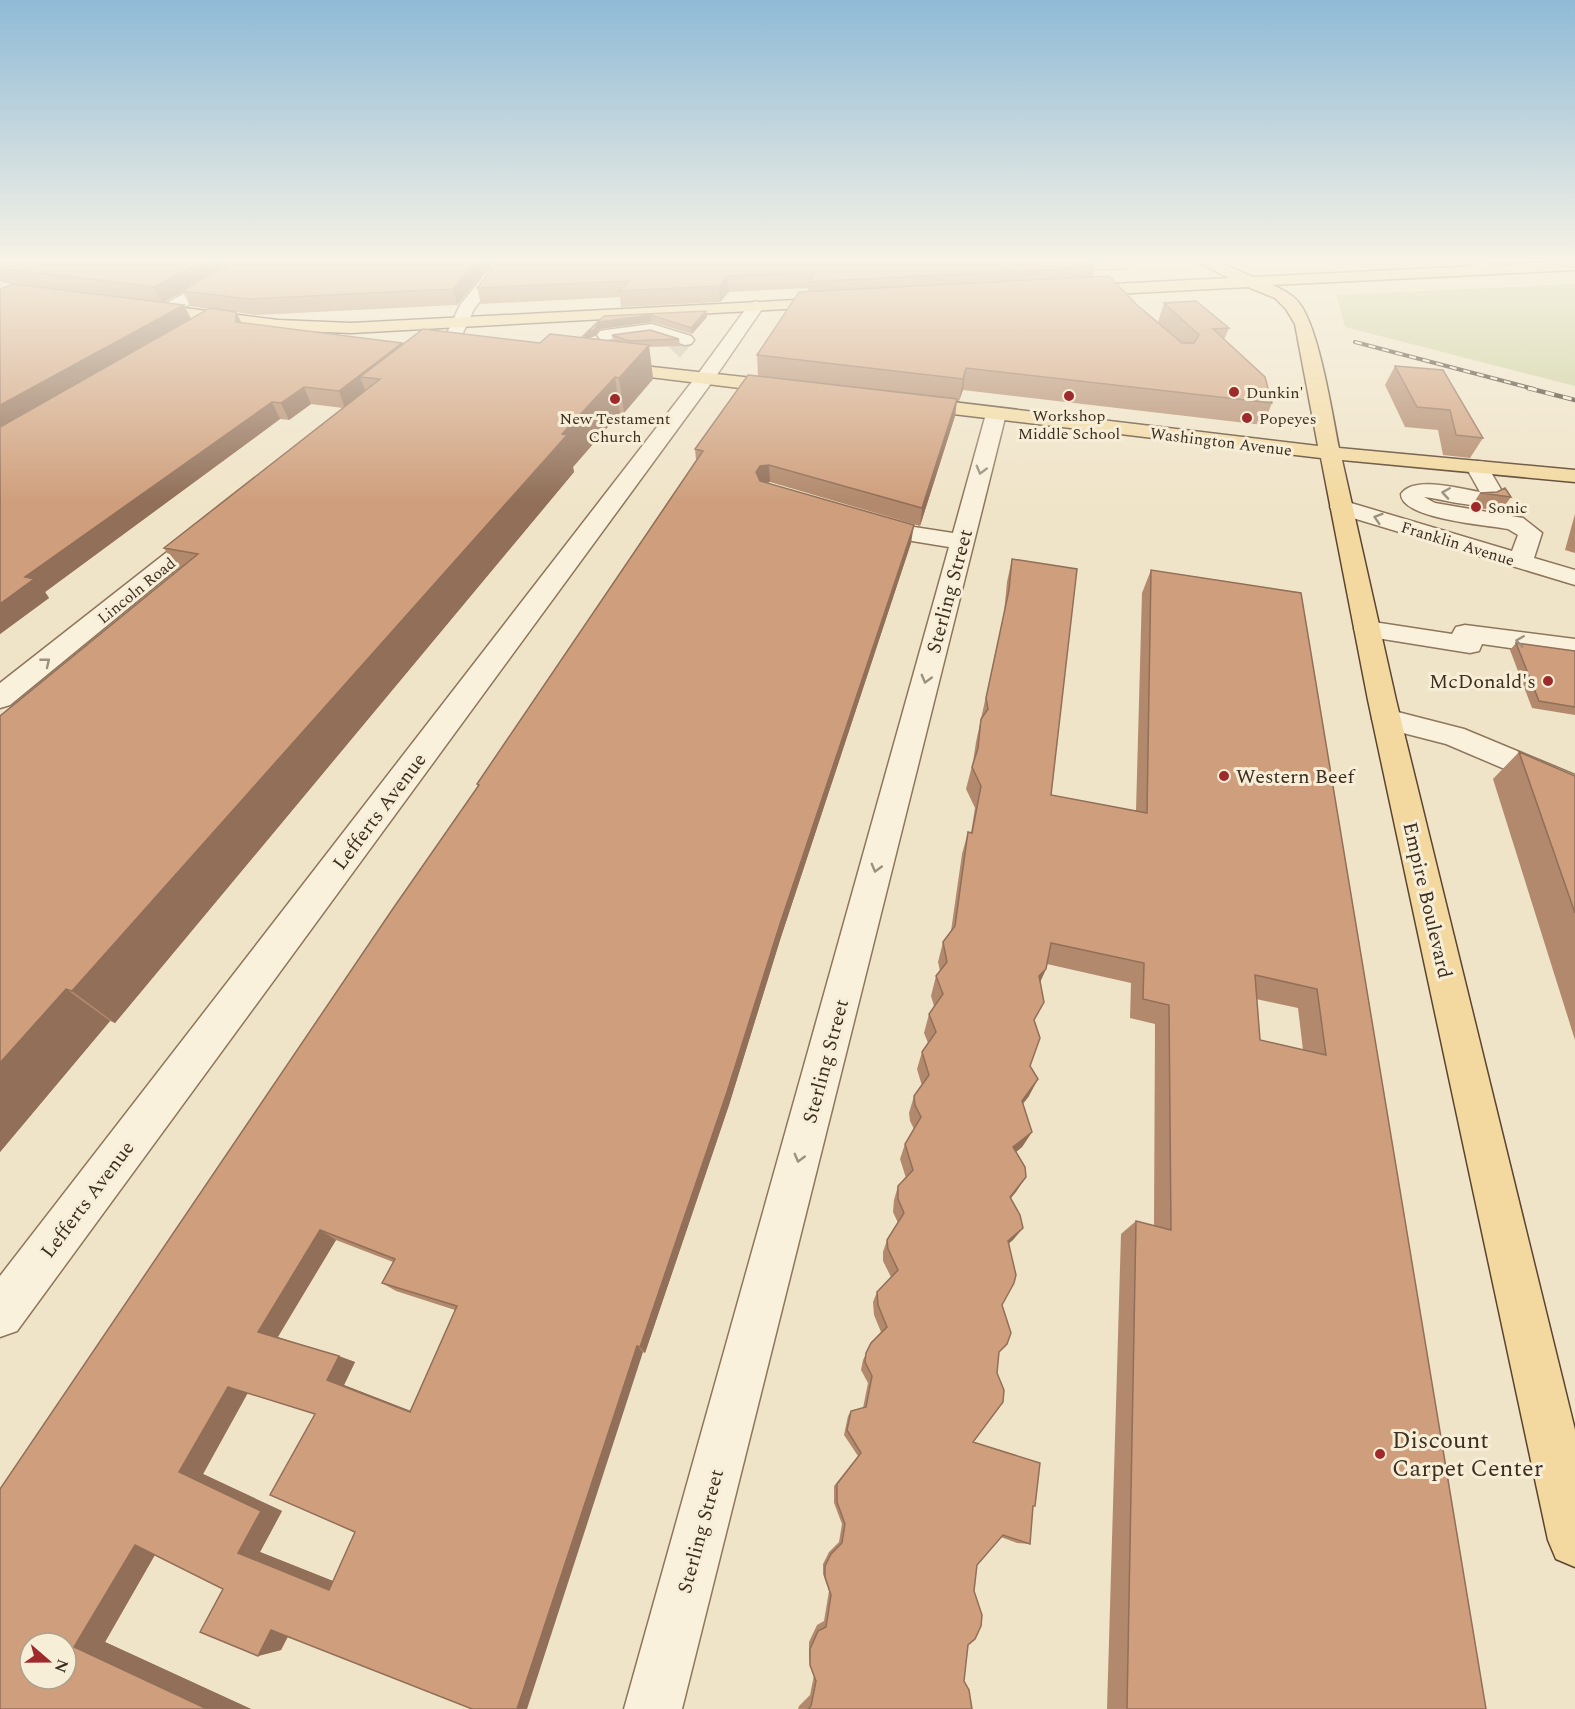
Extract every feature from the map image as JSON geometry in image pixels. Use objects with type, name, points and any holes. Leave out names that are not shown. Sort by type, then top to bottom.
[{"type":"main road","points":[[362,341],[380,343]]},
{"type":"main road","name":"Empire Boulevard","points":[[1307,341],[1386,719],[1575,1540]]},
{"type":"main road","points":[[592,365],[639,347],[705,378],[808,391]]},
{"type":"main road","points":[[412,348],[449,349]]},
{"type":"main road","name":"Washington Avenue","points":[[888,400],[1330,453],[1575,476]]},
{"type":"street","points":[[406,373],[449,349],[452,341]]},
{"type":"street","points":[[639,347],[644,341]]},
{"type":"street","points":[[639,347],[644,341]]},
{"type":"street","name":"Lefferts Avenue","points":[[0,1314],[731,341]]},
{"type":"street","name":"Sterling Street","points":[[653,1709],[996,414]]},
{"type":"street","points":[[1477,467],[1492,493],[1489,497],[1482,499],[1425,490],[1412,494],[1412,499],[1429,509],[1515,522],[1524,527],[1530,533],[1521,562]]},
{"type":"street","name":"Franklin Avenue","points":[[1341,507],[1575,578]]},
{"type":"street","points":[[846,515],[912,534],[962,542]]},
{"type":"street","name":"Lincoln Road","points":[[0,698],[222,521]]},
{"type":"street","points":[[1367,629],[1575,648]]},
{"type":"street","points":[[1386,719],[1454,736],[1575,788]]},
{"type":"green space","points":[[1399,341],[1575,341],[1575,386]]},
{"type":"building","points":[[0,341],[118,341],[0,405]]},
{"type":"building","points":[[152,341],[384,341],[402,343],[339,391],[304,387],[281,403],[272,402],[25,577],[34,579],[0,604],[0,427]]},
{"type":"building","points":[[408,341],[521,341],[540,343],[542,341],[611,341],[649,345],[619,378],[615,377],[562,434],[567,435],[72,991],[66,989],[0,1063],[0,716],[198,554],[164,548],[380,379],[360,377]]},
{"type":"building","points":[[766,341],[1179,341],[1182,343],[1194,343],[1195,341],[1226,341],[1265,377],[1272,403],[966,368],[963,379],[757,355]]},
{"type":"building","points":[[1395,366],[1443,370],[1483,438],[1456,435],[1450,410],[1417,407]]},
{"type":"building","points":[[748,375],[957,399],[922,508],[769,465],[760,466],[756,472],[760,481],[914,525],[780,924],[727,1092],[640,1347],[637,1346],[517,1709],[472,1709],[271,1630],[258,1656],[200,1632],[223,1589],[135,1545],[78,1640],[78,1631],[18,1631],[18,1691],[78,1691],[78,1649],[207,1709],[0,1709],[0,1489],[479,785],[477,784],[703,451],[695,449]],"holes":[[[320,1230],[395,1259],[382,1283],[457,1306],[410,1412],[327,1380],[339,1356],[258,1332]],[[228,1387],[315,1414],[270,1495],[355,1532],[329,1590],[238,1553],[261,1511],[179,1472]]]},
{"type":"building","points":[[1505,488],[1511,497],[1480,493],[1497,492]]},
{"type":"building","points":[[1012,559],[1077,569],[1051,795],[1147,813],[1151,570],[1301,593],[1486,1709],[1127,1709],[1136,1221],[1171,1230],[1169,1005],[1143,999],[1144,963],[1051,943],[1046,969],[1039,976],[1044,1002],[1034,1020],[1040,1038],[1030,1066],[1038,1079],[1022,1101],[1032,1132],[1013,1147],[1025,1167],[1026,1177],[1010,1197],[1020,1215],[1023,1228],[1008,1241],[1016,1275],[1002,1305],[1011,1333],[1007,1344],[999,1352],[997,1373],[1004,1390],[1003,1402],[973,1442],[1040,1463],[1030,1544],[1003,1535],[977,1565],[974,1591],[982,1615],[981,1626],[975,1639],[968,1645],[964,1681],[969,1690],[972,1709],[808,1709],[811,1706],[816,1681],[810,1665],[810,1649],[818,1631],[826,1627],[831,1595],[825,1577],[825,1566],[831,1554],[842,1543],[845,1524],[837,1502],[837,1484],[861,1453],[847,1430],[851,1411],[866,1407],[872,1376],[865,1362],[866,1353],[871,1343],[887,1327],[878,1305],[877,1292],[898,1270],[888,1249],[887,1240],[904,1213],[898,1199],[898,1186],[913,1170],[905,1144],[921,1117],[915,1105],[914,1096],[929,1075],[922,1052],[936,1032],[929,1014],[943,994],[936,976],[947,962],[943,942],[955,926],[968,832],[972,833],[981,786],[972,767],[978,748],[981,719],[988,709],[986,698],[1009,590]],"holes":[[[1255,975],[1317,989],[1326,1055],[1260,1040]]]},
{"type":"building","name":"McDonald's","points":[[1516,643],[1575,651],[1575,707],[1539,701]]},
{"type":"building","points":[[1519,752],[1575,776],[1575,913]]},
{"type":"tunnel","points":[[674,352],[684,341]]},
{"type":"railway","points":[[1355,342],[1534,389]]},
{"type":"railway","points":[[1528,388],[1575,400]]},
{"type":"place","name":"Dunkin'","points":[[1234,392]]},
{"type":"place","name":"Workshop Middle School","points":[[1069,396]]},
{"type":"place","name":"New Testament Church","points":[[615,399]]},
{"type":"place","name":"Popeyes","points":[[1247,418]]},
{"type":"place","name":"Sonic","points":[[1476,507]]},
{"type":"place","name":"McDonald's","points":[[1548,681]]},
{"type":"place","name":"Western Beef","points":[[1224,776]]},
{"type":"place","name":"Discount Carpet Center","points":[[1380,1454]]}]
